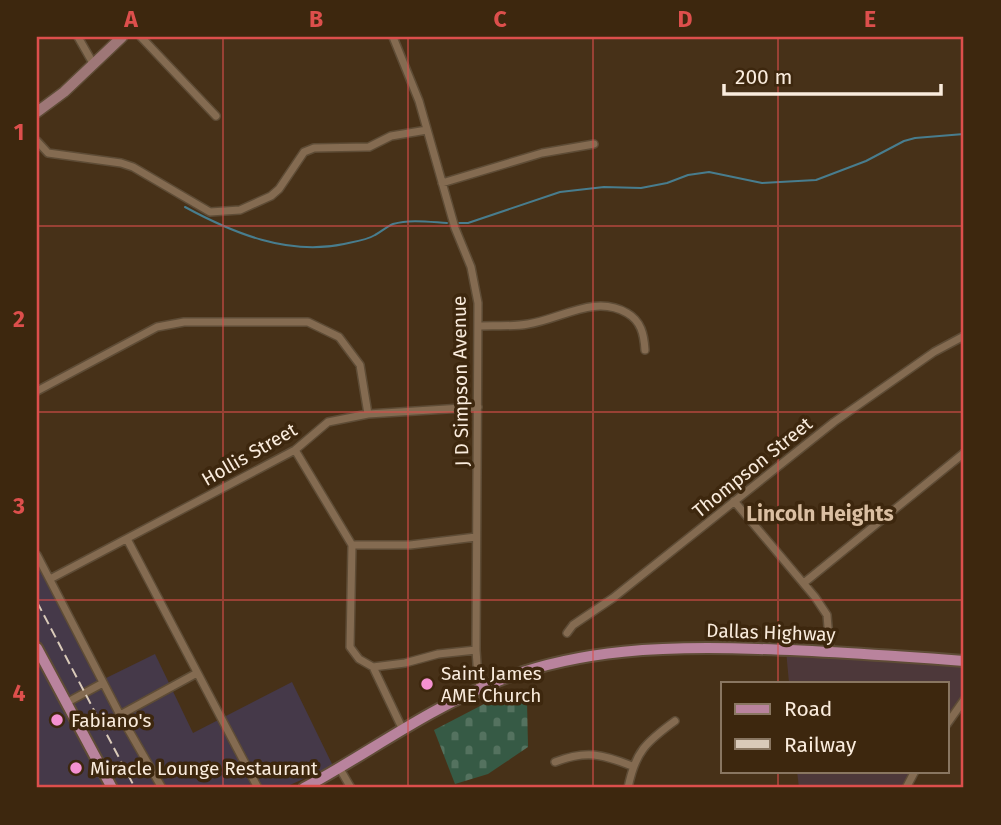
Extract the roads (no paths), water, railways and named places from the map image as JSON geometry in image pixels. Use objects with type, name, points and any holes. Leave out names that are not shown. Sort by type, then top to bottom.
[{"type":"main road","name":"Dallas Highway","points":[[304,788],[358,759],[402,730],[481,692],[537,668],[625,650],[688,647],[830,651],[964,661]]},
{"type":"main road","points":[[37,648],[112,788]]},
{"type":"main road","name":"Dallas Highway","points":[[358,759],[481,692]]},
{"type":"street","points":[[78,37],[94,65]]},
{"type":"street","points":[[37,112],[64,92],[122,37]]},
{"type":"street","points":[[141,37],[216,116]]},
{"type":"street","name":"J D Simpson Avenue","points":[[393,37],[419,101],[455,228],[471,267],[478,303],[476,650],[481,692]]},
{"type":"street","points":[[37,141],[48,153],[121,163],[132,167],[210,212],[240,210],[271,196],[279,189],[304,152],[314,148],[369,147],[391,136],[427,130]]},
{"type":"street","points":[[442,183],[542,153],[594,144]]},
{"type":"street","points":[[479,326],[527,325],[586,307],[614,306],[630,314],[638,322],[644,334],[645,350]]},
{"type":"street","points":[[37,391],[157,327],[184,322],[308,322],[339,337],[360,365],[368,414]]},
{"type":"street","name":"Thompson Street","points":[[567,633],[573,625],[613,598],[834,422],[934,352],[964,336]]},
{"type":"street","name":"Hollis Street","points":[[50,579],[295,450],[328,422],[368,414],[478,407]]},
{"type":"street","points":[[295,450],[352,545],[350,647],[359,659],[373,667],[402,730]]},
{"type":"street","points":[[805,582],[964,453]]},
{"type":"street","points":[[734,501],[805,582],[827,615],[830,651]]},
{"type":"street","points":[[352,545],[410,545],[476,537]]},
{"type":"street","points":[[127,540],[258,788]]},
{"type":"street","points":[[37,555],[120,715],[162,788]]},
{"type":"street","points":[[373,667],[405,663],[438,653],[476,650]]},
{"type":"street","points":[[120,715],[197,673]]},
{"type":"street","points":[[66,703],[103,683]]},
{"type":"street","points":[[948,723],[964,700]]},
{"type":"street","points":[[628,788],[632,766],[648,741],[675,721]]},
{"type":"street","points":[[555,762],[569,756],[603,754],[632,766]]},
{"type":"street","points":[[340,769],[351,788]]},
{"type":"street","points":[[906,788],[914,772]]},
{"type":"waterway","points":[[459,223],[468,223],[560,192],[604,187],[641,188],[709,172],[762,183],[816,180],[866,161],[904,141],[964,134]]},
{"type":"waterway","points":[[185,207],[262,240],[302,247],[323,247],[360,241],[400,222],[447,223]]},
{"type":"railway","points":[[37,602],[135,788]]},
{"type":"place","name":"Saint James AME Church","points":[[427,684]]},
{"type":"place","name":"Fabiano's","points":[[57,720]]},
{"type":"place","name":"Miracle Lounge Restaurant","points":[[76,768]]},
{"type":"district","name":"Lincoln Heights","points":[[820,514]]}]
